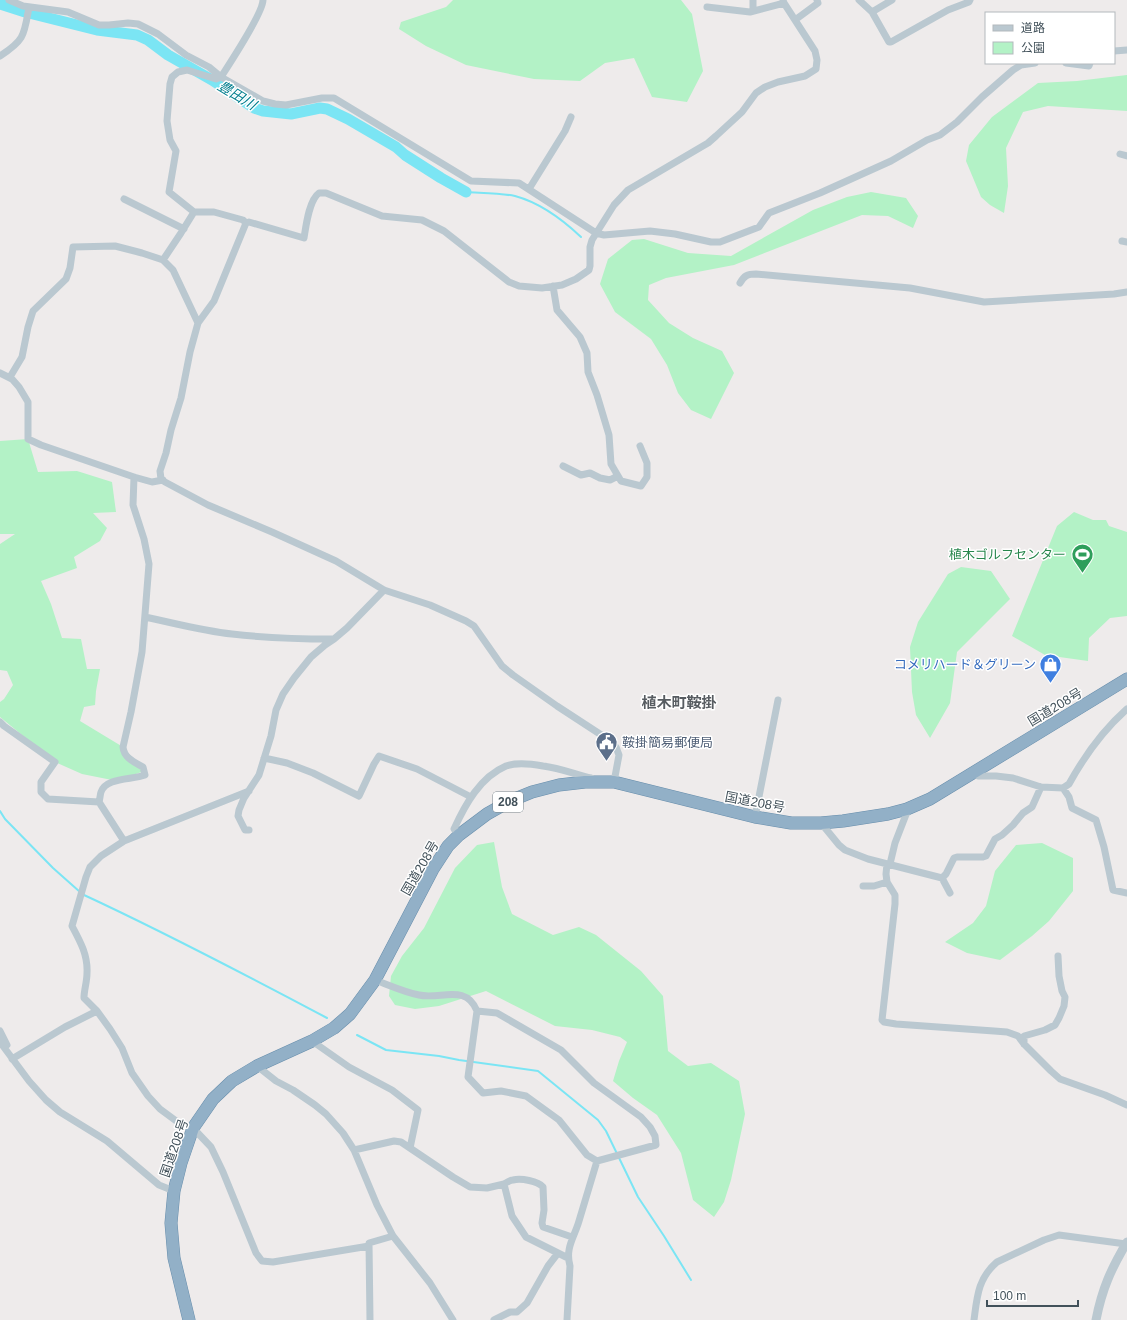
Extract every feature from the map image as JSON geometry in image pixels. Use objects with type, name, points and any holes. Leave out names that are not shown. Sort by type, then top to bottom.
[{"type":"highway","name":"国道208号","points":[[189,1320],[174,1258],[171,1223],[174,1191],[181,1163],[193,1128],[213,1100],[232,1081],[257,1066],[312,1041],[334,1028],[350,1014],[375,980],[433,869],[448,846],[459,835],[487,814],[510,801],[532,792],[559,785],[585,782],[614,782],[755,817],[791,823],[843,821],[888,814],[907,809],[930,799],[1127,680]]},
{"type":"street","points":[[9,0],[23,6],[68,12],[99,25],[109,26],[128,23],[138,24],[158,34],[186,55],[209,67],[221,77],[263,101],[286,105],[322,98],[334,98],[471,181],[519,183],[596,233],[604,234],[650,231],[675,234],[711,242],[720,242],[759,227],[769,213],[820,193],[891,161],[927,140],[940,135],[958,122],[982,97],[1013,70],[1021,65],[1028,64]]},
{"type":"street","points":[[263,0],[263,5],[221,77],[216,79],[187,70],[178,72],[172,77],[170,84],[168,121],[170,140],[176,151],[169,192],[194,212],[214,212],[243,220],[246,223],[249,222],[304,238],[307,222],[316,195],[319,193],[326,193],[382,216],[422,220],[432,224],[444,231],[509,282],[519,286],[542,288],[562,285],[576,279],[589,270],[590,247],[592,240],[614,205],[628,190],[708,143],[742,112],[756,93],[765,87],[778,82],[805,76],[816,69],[817,60],[815,51],[784,2],[750,12],[712,5]]},
{"type":"street","points":[[753,0],[753,11]]},
{"type":"street","points":[[795,20],[818,3],[817,0]]},
{"type":"street","points":[[859,0],[872,12],[889,42],[948,10],[970,0]]},
{"type":"street","points":[[872,12],[892,0]]},
{"type":"street","points":[[0,56],[14,47],[21,39],[25,28],[29,7]]},
{"type":"street","points":[[1115,51],[1127,50]]},
{"type":"street","points":[[1074,64],[1089,66],[1090,64]]},
{"type":"street","points":[[529,189],[565,131],[571,116]]},
{"type":"street","points":[[124,199],[184,229]]},
{"type":"street","points":[[163,260],[194,212]]},
{"type":"street","points":[[246,223],[214,301],[198,324],[190,352],[181,398],[160,471],[161,479],[208,505],[267,529],[336,561],[384,590],[430,605],[466,621],[474,626],[502,666],[557,706],[606,738],[616,747],[619,755],[614,782],[577,775],[543,766],[524,764],[507,766],[497,771],[475,791],[454,829],[459,835]]},
{"type":"street","points":[[10,377],[22,358],[28,327],[33,311],[66,278],[70,268],[73,246],[115,246],[163,260],[173,270],[198,324]]},
{"type":"street","points":[[740,283],[743,278],[751,274],[910,288],[984,302],[1127,292]]},
{"type":"street","points":[[553,286],[557,310],[580,337],[587,353],[588,372],[597,395],[609,435],[611,464],[620,481],[641,486],[647,477],[647,463],[640,446]]},
{"type":"street","points":[[0,372],[10,377],[19,387],[28,402],[28,439],[41,445],[134,477],[152,482],[163,480]]},
{"type":"street","points":[[563,466],[581,475],[590,474],[610,480],[618,476]]},
{"type":"street","points":[[124,841],[99,802],[101,791],[108,783],[138,778],[145,775],[143,767],[130,760],[123,752],[142,652],[149,564],[144,538],[133,505],[134,477]]},
{"type":"street","points":[[249,830],[245,830],[238,816],[239,810],[244,798],[259,775],[271,736],[276,710],[283,694],[311,657],[325,644],[334,639],[347,628],[384,590]]},
{"type":"street","points":[[145,617],[232,634],[306,639],[334,639]]},
{"type":"street","points":[[755,817],[778,700]]},
{"type":"street","points":[[973,772],[978,776],[1013,778],[1041,787],[1063,788],[1069,784],[1094,743],[1127,708]]},
{"type":"street","points":[[0,722],[54,762],[41,782],[41,792],[44,796],[48,799],[99,802]]},
{"type":"street","points":[[264,758],[288,763],[313,773],[359,796],[374,764],[380,756],[416,769],[472,797]]},
{"type":"street","points":[[942,878],[946,874],[954,858],[986,856],[995,839],[1002,835],[1023,813],[1032,807],[1041,787]]},
{"type":"street","points":[[1063,788],[1069,797],[1072,808],[1096,820],[1104,847],[1113,890],[1127,893]]},
{"type":"street","points":[[249,791],[124,841],[101,856],[90,867],[72,926],[84,948],[87,964],[84,998],[97,1011],[122,1048],[132,1073],[148,1096],[160,1109],[183,1126],[193,1128],[211,1147],[224,1172],[256,1253],[262,1261],[272,1262],[369,1246]]},
{"type":"street","points":[[907,809],[886,874],[887,882],[894,895],[895,904],[882,1020],[884,1022],[896,1024],[1007,1032],[1018,1036],[1050,1071],[1060,1079],[1105,1095],[1127,1105]]},
{"type":"street","points":[[820,823],[845,850],[868,859],[942,878],[950,893]]},
{"type":"street","points":[[863,886],[874,886],[887,882]]},
{"type":"street","points":[[1024,1044],[1024,1036],[1045,1030],[1055,1025],[1064,1006],[1065,997],[1062,991],[1059,976],[1058,956]]},
{"type":"street","points":[[375,980],[421,996],[458,994],[469,999],[474,1004],[477,1011],[468,1077],[483,1093],[501,1092],[526,1096],[559,1120],[587,1155],[597,1161],[656,1145],[655,1136],[650,1127],[641,1117],[594,1083],[561,1050],[497,1013],[477,1011]]},
{"type":"street","points":[[13,1058],[65,1027],[97,1011]]},
{"type":"street","points":[[0,1031],[13,1058]]},
{"type":"street","points":[[312,1041],[350,1067],[392,1090],[418,1110],[410,1148]]},
{"type":"street","points":[[0,1042],[46,1100],[60,1112],[107,1141],[159,1186],[174,1191]]},
{"type":"street","points":[[257,1066],[276,1081],[304,1098],[326,1114],[343,1133],[354,1150],[377,1205],[393,1236],[430,1283],[453,1320]]},
{"type":"street","points":[[354,1150],[394,1141],[401,1142],[470,1187],[487,1188],[513,1180],[540,1183],[543,1187],[543,1227],[572,1237]]},
{"type":"street","points":[[566,1320],[570,1266],[568,1258],[572,1237],[578,1223],[597,1161]]},
{"type":"street","points":[[504,1184],[512,1216],[526,1237],[568,1258]]},
{"type":"street","points":[[974,1320],[977,1293],[991,1267],[997,1262],[1044,1240],[1059,1235],[1126,1243],[1110,1271],[1096,1320]]},
{"type":"street","points":[[370,1320],[369,1243],[393,1236]]},
{"type":"street","points":[[494,1320],[510,1312],[517,1312],[527,1303],[548,1266],[558,1253]]},
{"type":"green space","points":[[453,0],[681,0],[692,14],[703,71],[687,102],[652,97],[634,58],[605,63],[580,81],[534,79],[466,65],[426,46],[399,29],[401,22],[446,7]]},
{"type":"green space","points":[[1127,75],[1127,111],[1048,106],[1023,112],[1006,148],[1008,186],[1004,213],[990,205],[981,197],[966,161],[969,145],[992,117],[1038,83],[1077,81]]},
{"type":"green space","points":[[871,192],[906,198],[918,216],[913,228],[888,216],[862,215],[734,265],[666,278],[649,285],[648,300],[669,323],[693,338],[722,351],[734,373],[711,419],[691,410],[678,393],[667,365],[651,339],[615,312],[600,284],[608,259],[632,240],[644,239],[688,253],[731,256],[813,210],[847,197]]},
{"type":"green space","points":[[28,439],[38,472],[77,471],[112,482],[116,512],[93,513],[107,528],[100,541],[74,557],[77,568],[41,581],[51,604],[62,638],[81,639],[87,669],[100,669],[95,705],[84,707],[80,721],[123,747],[144,771],[117,781],[82,774],[55,762],[0,717],[0,702],[4,699],[13,685],[7,671],[0,670],[0,544],[15,534],[0,534],[0,441]]},
{"type":"green space","name":"植木ゴルフセンター","points":[[1074,512],[1093,520],[1106,520],[1109,526],[1127,532],[1127,616],[1110,618],[1089,638],[1088,661],[1045,655],[1012,636],[1057,526]]},
{"type":"green space","points":[[961,567],[991,571],[1010,599],[957,652],[950,703],[930,738],[916,715],[912,692],[910,647],[918,622],[948,574]]},
{"type":"green space","points":[[494,842],[502,887],[512,914],[553,935],[579,927],[596,935],[641,971],[663,996],[668,1051],[688,1066],[711,1063],[739,1081],[745,1114],[731,1180],[724,1202],[714,1217],[693,1200],[681,1153],[657,1115],[633,1098],[613,1081],[627,1042],[620,1037],[592,1030],[555,1026],[486,991],[439,1006],[415,1009],[395,1005],[389,996],[391,976],[402,956],[424,928],[455,868],[477,845]]},
{"type":"green space","points":[[1042,843],[1073,858],[1073,891],[1049,921],[1000,960],[967,953],[945,942],[973,923],[986,906],[995,871],[1016,845]]},
{"type":"waterway","name":"豊田川","points":[[0,4],[25,12],[97,30],[137,35],[148,40],[168,55],[212,80],[254,108],[263,111],[291,114],[320,108],[327,109],[348,119],[396,147],[405,155],[466,192]]},
{"type":"waterway","points":[[466,192],[504,194],[525,199],[551,212],[581,237]]},
{"type":"waterway","points":[[0,811],[5,819],[53,868],[80,892]]},
{"type":"waterway","points":[[84,895],[176,939],[327,1018]]},
{"type":"waterway","points":[[357,1035],[386,1050],[439,1056],[538,1071],[598,1120],[606,1131],[638,1197],[691,1280]]},
{"type":"place","name":"植木ゴルフセンター","points":[[1082,574]]},
{"type":"place","name":"コメリハード＆グリーン","points":[[1051,684]]},
{"type":"place","name":"鞍掛簡易郵便局","points":[[606,762]]},
{"type":"district","name":"植木町鞍掛","points":[[679,702]]}]
